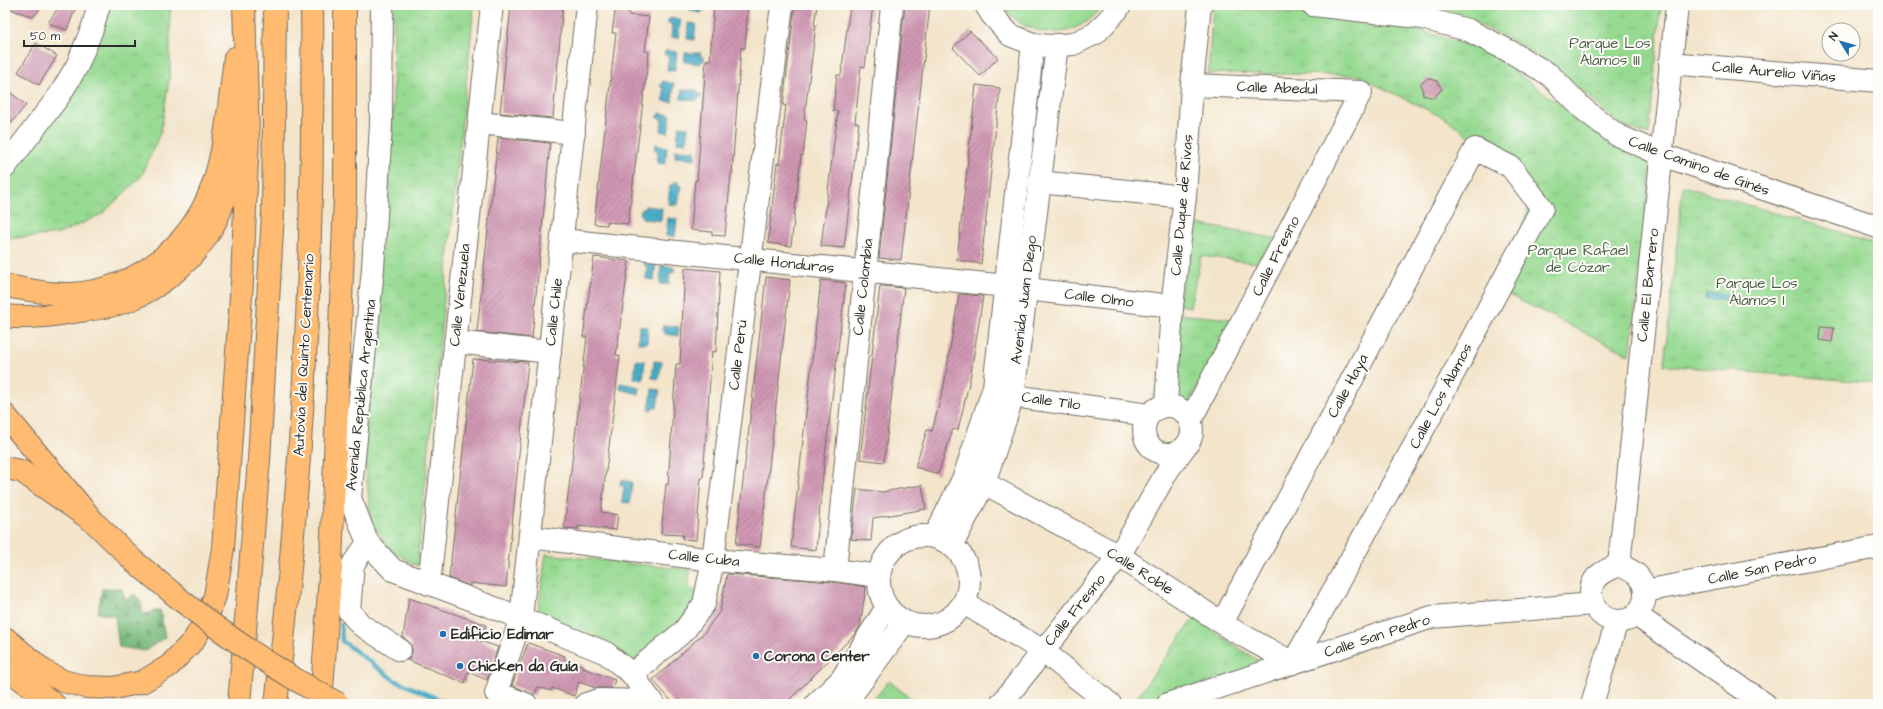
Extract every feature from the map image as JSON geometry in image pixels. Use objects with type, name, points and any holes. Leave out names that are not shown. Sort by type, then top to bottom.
[{"type":"main road","points":[[5,316],[16,318],[51,316],[104,308],[129,300],[159,286],[190,258],[215,224],[228,187],[238,136],[239,108],[235,58],[236,5]]},
{"type":"main road","points":[[5,638],[44,671],[63,681],[86,686],[114,688],[142,682],[169,666],[193,641],[206,620],[215,596],[223,548],[242,282],[248,136],[244,5]]},
{"type":"main road","points":[[239,704],[259,460],[273,213],[274,5]]},
{"type":"main road","name":"Autovía del Quinto Centenario","points":[[276,704],[290,586],[305,346],[312,155],[312,5]]},
{"type":"main road","points":[[321,704],[331,562],[345,197],[345,5]]},
{"type":"main road","points":[[5,286],[47,293],[71,294],[96,291],[118,285],[147,271],[166,257],[189,230],[205,202],[216,176],[223,148],[235,58]]},
{"type":"main road","points":[[5,415],[94,522],[134,562],[218,630],[298,682],[339,704]]},
{"type":"main road","points":[[5,433],[30,446]]},
{"type":"main road","points":[[5,468],[21,471],[94,522]]},
{"type":"main road","points":[[5,667],[54,704]]},
{"type":"street","points":[[5,167],[59,96],[77,66],[92,29],[99,5]]},
{"type":"street","name":"Avenida República Argentina","points":[[382,5],[382,124],[373,269],[350,498],[368,543],[393,570],[521,618],[606,653],[632,674],[653,703]]},
{"type":"street","name":"Calle Venezuela","points":[[429,584],[492,5]]},
{"type":"street","name":"Calle Chile","points":[[526,704],[496,694],[521,618],[587,5]]},
{"type":"street","name":"Calle Perú","points":[[632,674],[684,631],[704,604],[713,560],[782,5]]},
{"type":"street","name":"Calle Colombia","points":[[835,570],[892,5]]},
{"type":"street","points":[[986,5],[992,15],[1010,35],[1034,44],[1048,46],[1073,44],[1096,33],[1120,5]]},
{"type":"street","name":"Calle Duque de Rivas","points":[[1153,418],[1172,306],[1185,197],[1192,85],[1200,5]]},
{"type":"street","name":"Calle Camino de Ginés","points":[[1313,5],[1418,17],[1468,30],[1511,52],[1550,75],[1582,108],[1617,135],[1662,155],[1878,227]]},
{"type":"street","name":"Calle El Barrero","points":[[1618,565],[1677,5]]},
{"type":"street","name":"Avenida Juan Diego","points":[[944,541],[984,482],[1013,396],[1016,288],[1034,44]]},
{"type":"street","name":"Avenida Juan Diego","points":[[944,541],[994,387],[1039,182],[1057,45]]},
{"type":"street","name":"Calle Aurelio Viñas","points":[[1670,63],[1878,81]]},
{"type":"street","name":"Calle Abedul","points":[[1192,85],[1361,92]]},
{"type":"street","name":"Calle Fresno","points":[[1190,421],[1361,92]]},
{"type":"street","points":[[479,123],[574,133]]},
{"type":"street","name":"Calle Haya","points":[[1222,623],[1475,149]]},
{"type":"street","name":"Calle Los Álamos","points":[[1293,663],[1429,419],[1542,208],[1511,168],[1475,149]]},
{"type":"street","points":[[1039,182],[1185,197]]},
{"type":"street","name":"Calle Honduras","points":[[562,240],[1016,288]]},
{"type":"street","name":"Calle Olmo","points":[[1016,288],[1172,306]]},
{"type":"street","points":[[455,342],[550,352]]},
{"type":"street","name":"Calle Tilo","points":[[1013,396],[1089,406],[1153,418]]},
{"type":"street","points":[[1174,406],[1180,409],[1190,421],[1191,435],[1184,448],[1178,452],[1164,454],[1151,447],[1153,418],[1174,406]]},
{"type":"street","name":"Calle Fresno","points":[[1001,704],[1119,556],[1168,470],[1184,448]]},
{"type":"street","name":"Calle Roble","points":[[984,482],[1119,556],[1222,623],[1293,663]]},
{"type":"street","points":[[916,536],[944,541],[962,554],[968,570],[969,588],[964,603],[954,614],[941,623],[928,626],[905,622],[898,618],[887,607],[880,594],[879,576],[887,554],[902,541],[916,536]]},
{"type":"street","name":"Calle Cuba","points":[[530,537],[713,560],[835,570],[879,576]]},
{"type":"street","points":[[368,543],[353,564],[349,611],[361,625],[400,650]]},
{"type":"street","name":"Calle San Pedro","points":[[1645,591],[1878,547]]},
{"type":"street","points":[[1592,704],[1627,618],[1642,607],[1645,591],[1637,574],[1618,565],[1597,577],[1592,586],[1591,595],[1593,604],[1598,612],[1605,618],[1627,618],[1765,704]]},
{"type":"street","points":[[964,603],[1043,651],[1110,704]]},
{"type":"street","name":"Calle San Pedro","points":[[1168,704],[1432,617],[1593,604]]},
{"type":"street","points":[[816,704],[840,680],[887,607]]},
{"type":"street","points":[[841,704],[853,693],[905,622]]},
{"type":"street","points":[[586,704],[599,700],[653,703]]},
{"type":"green space","points":[[109,5],[170,5],[170,73],[161,131],[141,177],[102,214],[59,234],[5,239],[5,180]]},
{"type":"green space","points":[[394,5],[474,5],[417,566],[388,548],[371,521],[364,453],[393,112]]},
{"type":"green space","points":[[1003,5],[1103,5],[1091,18],[1077,27],[1067,31],[1046,32],[1026,26],[1009,13]]},
{"type":"green space","name":"Parque Rafael de Cózar","points":[[1213,5],[1399,24],[1485,50],[1569,111],[1651,165],[1630,355],[1503,292],[1535,186],[1448,120],[1356,75],[1208,73]]},
{"type":"green space","name":"Parque Los Álamos III","points":[[1412,5],[1661,5],[1649,135],[1620,125],[1566,76],[1510,39],[1452,12]]},
{"type":"green space","name":"Parque Los Álamos I","points":[[1683,186],[1837,231],[1878,246],[1878,383],[1664,365]]},
{"type":"green space","points":[[1191,223],[1279,239],[1264,264],[1201,256],[1190,307],[1179,305]]},
{"type":"green space","points":[[1178,314],[1232,319],[1188,406],[1173,401]]},
{"type":"green space","points":[[546,554],[690,570],[689,588],[699,593],[680,624],[633,662],[603,640],[537,618]]},
{"type":"green space","points":[[121,588],[126,600],[134,594],[141,602],[143,614],[160,610],[165,637],[145,651],[119,647],[115,616],[98,613],[102,589]]},
{"type":"green space","points":[[1194,618],[1263,664],[1139,704],[1132,704]]},
{"type":"green space","points":[[889,681],[918,704],[870,704]]},
{"type":"water","points":[[691,5],[699,5],[704,10],[701,13],[690,11]]},
{"type":"water","points":[[670,18],[681,20],[678,38],[671,37],[672,25],[667,22]]},
{"type":"water","points":[[688,23],[696,24],[694,40],[687,39]]},
{"type":"water","points":[[666,50],[677,52],[675,70],[667,70],[669,57],[664,54]]},
{"type":"water","points":[[685,53],[701,53],[700,56],[704,57],[704,61],[700,62],[700,64],[684,62]]},
{"type":"water","points":[[663,81],[674,84],[672,102],[663,101],[664,89],[660,86]]},
{"type":"water","points":[[682,90],[697,90],[697,93],[701,94],[701,98],[697,98],[697,101],[681,99]]},
{"type":"water","points":[[660,113],[671,115],[668,133],[661,131],[662,120],[657,117]]},
{"type":"water","points":[[679,126],[688,127],[686,143],[677,142]]},
{"type":"water","points":[[656,144],[667,147],[665,164],[657,163],[658,151],[654,149]]},
{"type":"water","points":[[676,150],[695,151],[695,159],[675,157]]},
{"type":"water","points":[[674,182],[678,182],[678,185],[681,186],[678,205],[668,204],[670,185],[673,185]]},
{"type":"water","points":[[645,206],[662,208],[661,221],[643,219],[640,213]]},
{"type":"water","points":[[668,218],[677,219],[675,237],[666,236]]},
{"type":"water","points":[[646,260],[656,261],[654,280],[646,279],[647,267],[643,264]]},
{"type":"water","points":[[661,265],[673,267],[675,269],[674,272],[670,273],[669,284],[660,284]]},
{"type":"water","points":[[1706,293],[1732,294],[1732,301],[1705,299]]},
{"type":"water","points":[[663,325],[679,327],[678,336],[665,334],[665,332],[662,331]]},
{"type":"water","points":[[639,326],[648,327],[647,343],[638,343]]},
{"type":"water","points":[[636,360],[645,361],[643,380],[634,379]]},
{"type":"water","points":[[654,361],[662,362],[659,379],[652,378]]},
{"type":"water","points":[[620,383],[640,387],[639,394],[620,389]]},
{"type":"water","points":[[652,389],[660,390],[657,408],[649,410]]},
{"type":"water","points":[[621,480],[632,482],[630,503],[622,502],[624,486],[620,485]]},
{"type":"building","points":[[5,5],[43,5],[33,17],[5,7]]},
{"type":"building","points":[[60,5],[77,5],[67,30],[48,23]]},
{"type":"building","points":[[511,5],[563,5],[553,118],[500,113]]},
{"type":"building","points":[[616,5],[630,5],[629,15],[649,17],[645,51],[649,52],[628,224],[607,222],[607,225],[594,224],[616,33],[612,33]]},
{"type":"building","points":[[714,5],[748,5],[745,48],[741,48],[732,174],[725,236],[712,235],[712,232],[691,230],[695,180],[697,181],[706,60],[710,60]]},
{"type":"building","points":[[795,5],[817,5],[814,25],[816,25],[804,120],[807,120],[803,156],[801,155],[791,246],[768,243],[777,163],[779,164],[786,106],[783,105]]},
{"type":"building","points":[[850,5],[873,5],[865,67],[861,66],[855,123],[859,123],[844,248],[821,246],[838,111],[833,111],[837,75],[841,75]]},
{"type":"building","points":[[905,5],[930,5],[901,260],[879,258]]},
{"type":"building","points":[[970,31],[998,58],[980,76],[953,48]]},
{"type":"building","points":[[36,43],[57,56],[39,85],[18,72]]},
{"type":"building","points":[[1428,78],[1437,81],[1442,89],[1434,98],[1423,95],[1421,84]]},
{"type":"building","points":[[976,85],[1000,88],[981,264],[957,260]]},
{"type":"building","points":[[5,88],[26,105],[5,131]]},
{"type":"building","points":[[498,138],[550,143],[532,338],[477,332]]},
{"type":"building","points":[[594,257],[629,261],[616,355],[620,356],[601,512],[618,515],[616,530],[578,526],[578,529],[564,528],[587,337],[583,337]]},
{"type":"building","points":[[685,268],[720,271],[716,352],[712,351],[703,478],[701,478],[696,540],[682,539],[683,535],[661,534],[666,484],[668,485],[676,364],[680,364]]},
{"type":"building","points":[[766,277],[790,280],[760,547],[736,544]]},
{"type":"building","points":[[821,280],[846,283],[824,464],[816,550],[791,547]]},
{"type":"building","points":[[880,286],[904,288],[884,462],[860,459]]},
{"type":"building","points":[[959,294],[983,296],[970,379],[958,430],[953,429],[938,474],[915,467],[927,430],[932,431],[944,386]]},
{"type":"building","points":[[1821,327],[1834,328],[1832,342],[1820,340]]},
{"type":"building","points":[[473,359],[528,362],[506,587],[470,583],[470,586],[449,578]]},
{"type":"building","points":[[922,485],[926,509],[873,518],[871,541],[851,539],[857,489],[882,492]]},
{"type":"building","name":"Corona Center","points":[[727,574],[834,582],[866,587],[860,626],[855,634],[785,704],[674,704],[653,680],[704,633],[720,611]]},
{"type":"building","name":"Edificio Edimar","points":[[409,598],[486,625],[480,641],[498,647],[487,680],[468,672],[465,683],[407,660],[411,656],[411,644],[403,637]]},
{"type":"building","points":[[528,643],[565,656],[564,659],[615,680],[612,688],[596,688],[579,682],[574,696],[552,688],[551,691],[538,687],[534,695],[512,685]]},
{"type":"waterway","points":[[341,624],[342,641],[394,680],[450,704]]},
{"type":"place","name":"Edificio Edimar","points":[[443,634]]},
{"type":"place","name":"Corona Center","points":[[756,656]]},
{"type":"place","name":"Chicken da Guía","points":[[460,666]]}]
